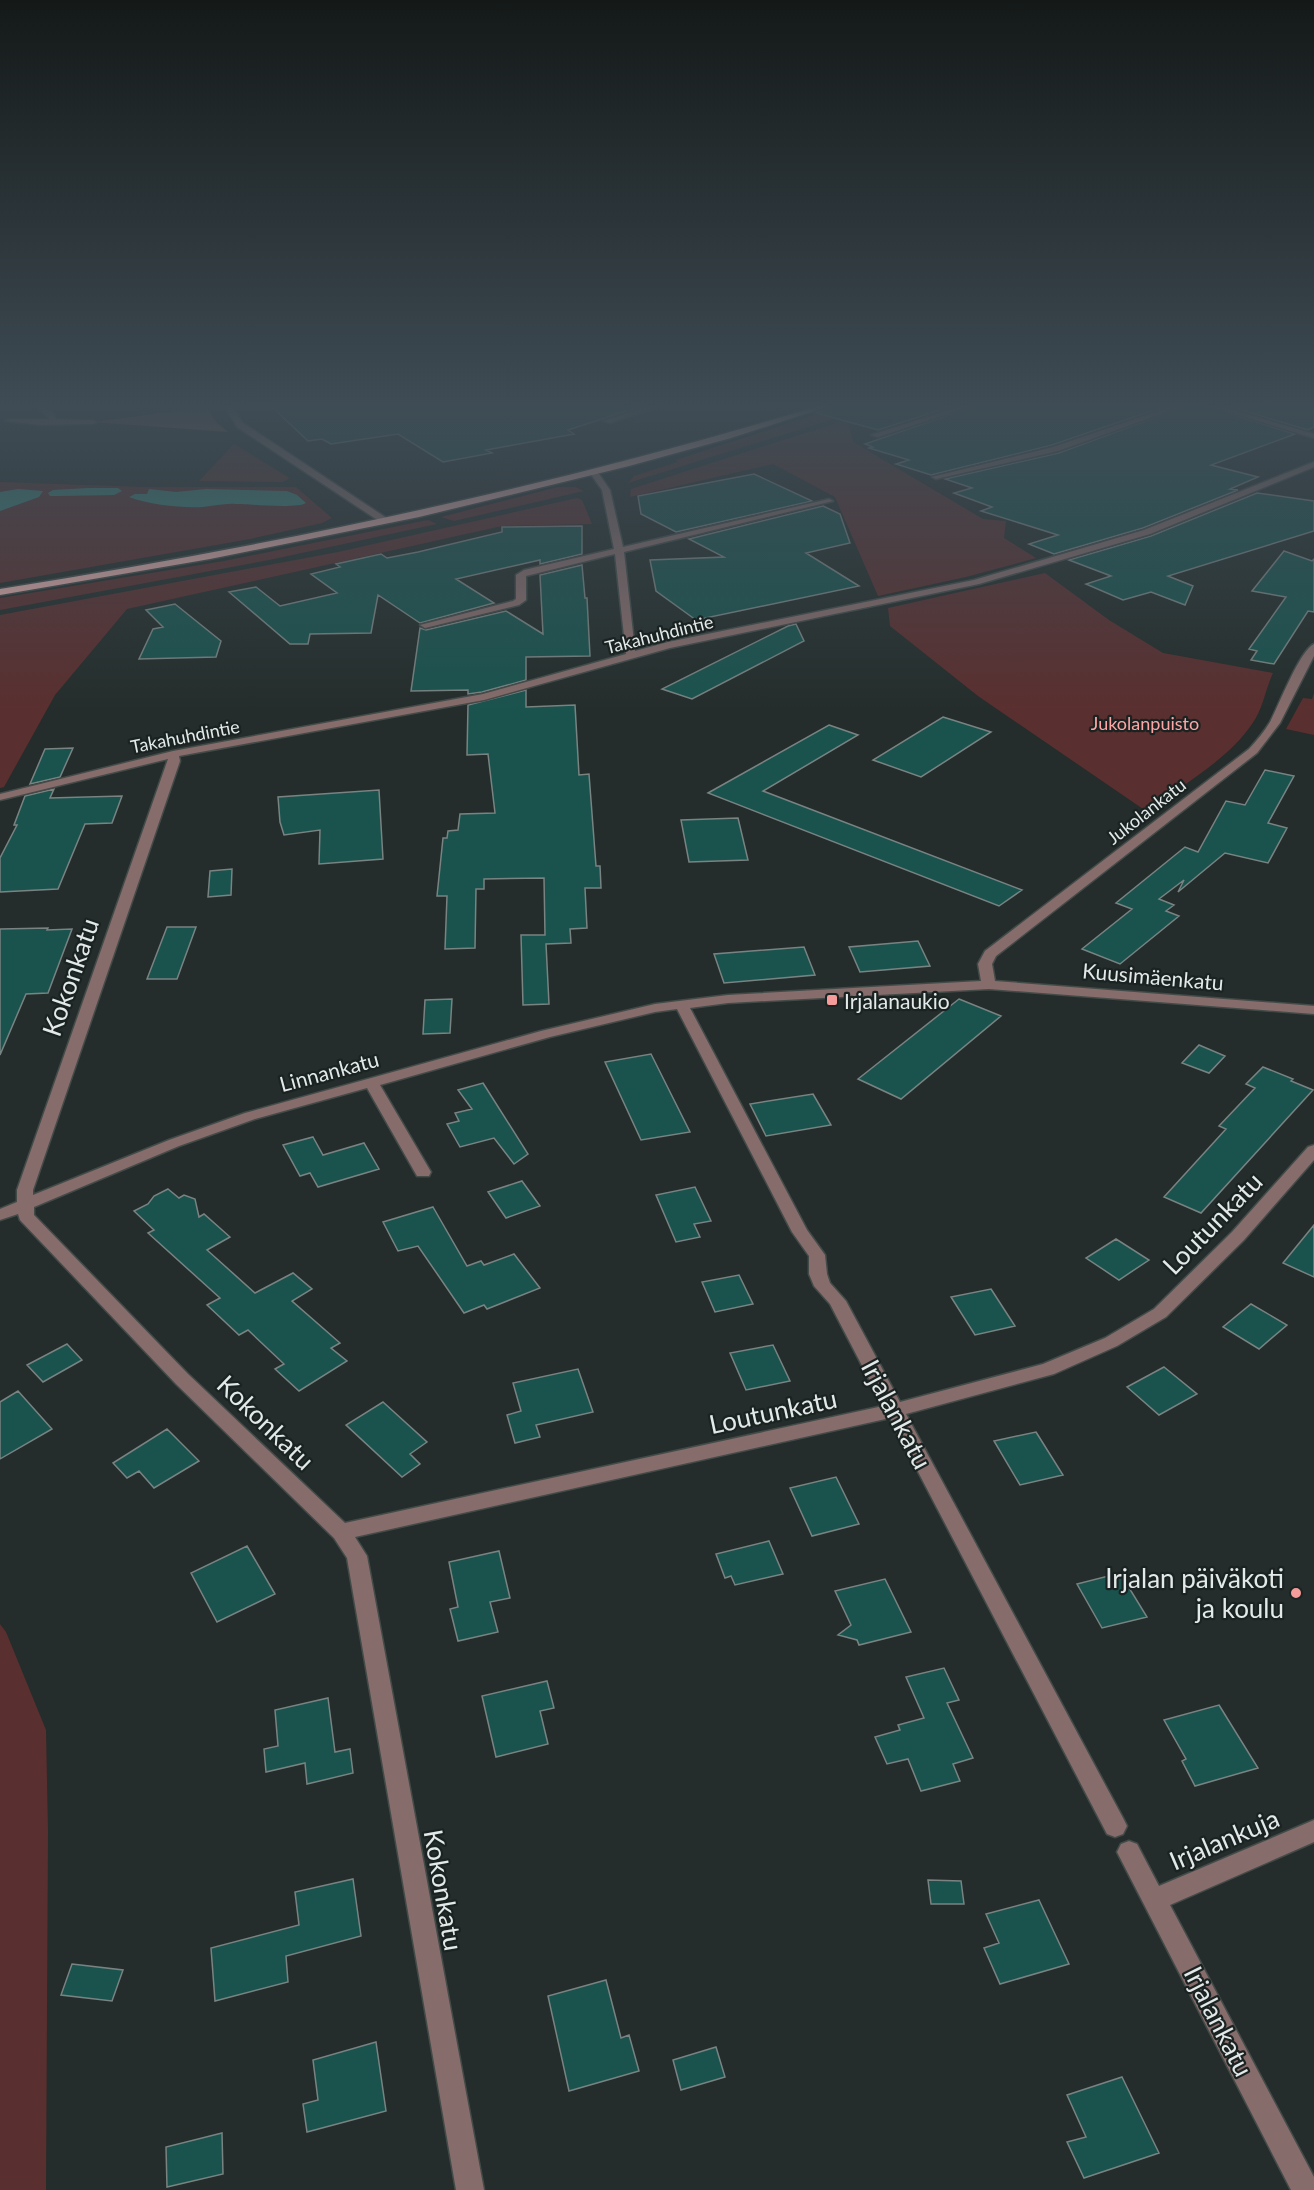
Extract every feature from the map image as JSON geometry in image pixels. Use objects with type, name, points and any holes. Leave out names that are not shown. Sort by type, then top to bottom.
[{"type":"main road","points":[[0,592],[173,563],[445,507]]},
{"type":"street","points":[[364,507],[385,521]]},
{"type":"street","points":[[609,507],[619,550],[631,656]]},
{"type":"street","points":[[425,625],[516,603],[521,600],[522,575],[527,572],[803,507]]},
{"type":"street","name":"Takahuhdintie","points":[[0,797],[173,754],[461,702],[553,680],[668,645],[901,599],[1018,571],[1147,532],[1208,507]]},
{"type":"street","name":"Jukolankatu","points":[[989,985],[985,964],[990,954],[1253,751],[1270,734],[1289,692],[1314,647]]},
{"type":"street","name":"Kokonkatu","points":[[173,754],[174,761],[25,1190],[26,1216],[182,1379],[341,1532],[357,1556],[470,2190]]},
{"type":"street","points":[[681,1004],[761,997],[989,985]]},
{"type":"street","name":"Kuusimäenkatu","points":[[989,985],[1314,1010]]},
{"type":"street","name":"Linnankatu","points":[[0,1215],[174,1143],[250,1116],[546,1034],[638,1011],[681,1004]]},
{"type":"street","name":"Irjalankatu","points":[[681,1004],[800,1233],[817,1255],[818,1274],[823,1286],[837,1301],[896,1410],[1115,1826]]},
{"type":"street","points":[[372,1083],[423,1172]]},
{"type":"street","name":"Loutunkatu","points":[[341,1532],[896,1410],[1048,1369],[1111,1341],[1160,1313],[1238,1236],[1314,1150]]},
{"type":"street","name":"Irjalankuja","points":[[1156,1899],[1314,1831]]},
{"type":"street","name":"Irjalankatu","points":[[1129,1852],[1156,1899],[1306,2190]]},
{"type":"green space","points":[[0,507],[319,507],[332,518],[322,523],[250,539],[0,583]]},
{"type":"green space","points":[[479,507],[514,507],[454,521],[441,517]]},
{"type":"green space","points":[[536,507],[585,507],[592,524],[502,526],[127,609],[55,695],[4,787],[0,788],[0,615],[338,552]]},
{"type":"green space","points":[[839,507],[963,507],[983,519],[1006,521],[1004,538],[1036,558],[966,577],[878,596]]},
{"type":"green space","points":[[428,520],[437,524],[269,560],[0,610],[0,598],[224,561]]},
{"type":"green space","name":"Jukolanpuisto","points":[[1045,573],[1109,620],[1163,653],[1273,673],[1259,712],[1231,749],[1203,772],[1146,811],[978,696],[890,626],[888,608]]},
{"type":"green space","points":[[1314,693],[1314,735],[1286,729],[1303,698],[1312,699]]},
{"type":"green space","points":[[0,1624],[6,1632],[46,1730],[48,1832],[46,2190],[0,2190]]},
{"type":"building","points":[[640,507],[785,507],[676,532],[641,514]]},
{"type":"building","points":[[826,507],[840,514],[850,543],[806,553],[859,586],[696,620],[656,591],[650,560],[724,557],[689,539]]},
{"type":"building","points":[[991,507],[1195,507],[1143,528],[1054,554],[1029,544],[1058,535],[981,511]]},
{"type":"building","points":[[1222,507],[1314,507],[1314,531],[1168,576],[1193,586],[1185,605],[1151,592],[1123,600],[1086,584],[1111,576],[1069,560],[1151,536]]},
{"type":"building","points":[[582,526],[582,554],[540,564],[540,560],[456,579],[494,603],[420,623],[378,595],[371,633],[310,634],[308,644],[290,644],[229,592],[256,587],[280,606],[337,593],[311,574],[340,567],[336,564],[381,554],[387,558],[418,552],[502,532],[502,527]]},
{"type":"building","points":[[1284,551],[1312,561],[1314,559],[1314,612],[1308,611],[1274,664],[1251,660],[1257,651],[1249,649],[1286,597],[1252,591]]},
{"type":"building","points":[[582,565],[585,598],[587,598],[590,656],[526,657],[526,680],[482,692],[468,694],[468,690],[411,691],[420,628],[426,630],[506,611],[543,634],[540,575]]},
{"type":"building","points":[[175,604],[221,641],[216,657],[139,659],[153,629],[163,627],[146,610]]},
{"type":"building","points":[[796,624],[804,641],[692,699],[662,689],[788,626]]},
{"type":"building","points":[[526,690],[526,707],[575,705],[579,775],[589,774],[596,866],[600,866],[601,888],[585,888],[587,928],[570,929],[571,943],[546,944],[549,1004],[523,1005],[521,935],[545,935],[544,878],[484,879],[484,889],[476,889],[475,948],[445,949],[447,896],[437,896],[443,838],[447,838],[448,831],[458,830],[460,814],[495,813],[488,754],[467,755],[468,705]]},
{"type":"building","points":[[943,717],[991,732],[921,777],[873,760]]},
{"type":"building","points":[[829,725],[858,735],[763,791],[1022,890],[999,906],[708,793]]},
{"type":"building","points":[[73,748],[60,777],[30,784],[45,749]]},
{"type":"building","points":[[1265,770],[1294,776],[1268,823],[1287,828],[1268,863],[1225,853],[1178,892],[1184,880],[1159,899],[1174,905],[1166,911],[1179,916],[1120,964],[1082,949],[1132,909],[1116,903],[1185,847],[1198,852],[1226,801],[1245,805]]},
{"type":"building","points":[[54,789],[50,798],[122,796],[112,823],[85,824],[58,889],[0,892],[0,858],[17,825],[14,825],[25,796]]},
{"type":"building","points":[[379,790],[383,859],[319,864],[320,830],[284,835],[280,822],[278,797]]},
{"type":"building","points":[[738,818],[748,860],[689,862],[681,820]]},
{"type":"building","points":[[232,869],[231,895],[208,897],[210,871]]},
{"type":"building","points":[[167,927],[196,927],[177,979],[147,979]]},
{"type":"building","points":[[48,928],[47,930],[72,929],[48,993],[26,994],[0,1055],[0,929]]},
{"type":"building","points":[[918,941],[930,966],[860,972],[849,947]]},
{"type":"building","points":[[804,947],[815,975],[724,983],[714,954]]},
{"type":"building","points":[[452,999],[450,1033],[423,1034],[425,1000]]},
{"type":"building","points":[[959,999],[1001,1016],[901,1099],[858,1079]]},
{"type":"building","points":[[1199,1045],[1225,1056],[1209,1073],[1182,1063]]},
{"type":"building","points":[[651,1054],[690,1132],[641,1140],[605,1062]]},
{"type":"building","points":[[1263,1067],[1313,1090],[1201,1213],[1164,1197],[1226,1129],[1219,1126],[1255,1088],[1246,1084]]},
{"type":"building","points":[[483,1083],[528,1154],[514,1164],[494,1138],[460,1147],[447,1124],[459,1121],[455,1113],[472,1109],[458,1090]]},
{"type":"building","points":[[813,1094],[831,1125],[766,1136],[750,1104]]},
{"type":"building","points":[[313,1137],[323,1155],[364,1143],[379,1169],[318,1187],[310,1173],[300,1176],[283,1145]]},
{"type":"building","points":[[522,1181],[540,1206],[506,1218],[488,1192]]},
{"type":"building","points":[[695,1187],[711,1221],[694,1224],[700,1237],[676,1242],[656,1195]]},
{"type":"building","points":[[168,1189],[179,1198],[184,1195],[195,1199],[199,1217],[204,1214],[230,1237],[207,1250],[255,1293],[293,1273],[312,1289],[292,1301],[340,1343],[331,1348],[347,1361],[299,1391],[275,1369],[284,1364],[248,1330],[239,1335],[207,1305],[220,1298],[148,1233],[154,1230],[134,1211]]},
{"type":"building","points":[[433,1207],[467,1266],[481,1261],[484,1265],[514,1254],[540,1288],[487,1309],[484,1305],[464,1313],[418,1246],[398,1251],[383,1222]]},
{"type":"building","points":[[1314,1225],[1314,1277],[1283,1263]]},
{"type":"building","points":[[1116,1239],[1149,1260],[1119,1280],[1086,1258]]},
{"type":"building","points":[[739,1275],[753,1304],[715,1312],[702,1282]]},
{"type":"building","points":[[991,1289],[1015,1326],[975,1335],[951,1297]]},
{"type":"building","points":[[1251,1304],[1287,1325],[1259,1349],[1223,1327]]},
{"type":"building","points":[[67,1344],[82,1360],[43,1382],[27,1365]]},
{"type":"building","points":[[773,1345],[790,1381],[746,1390],[730,1353]]},
{"type":"building","points":[[1164,1367],[1197,1394],[1159,1415],[1127,1387]]},
{"type":"building","points":[[578,1369],[593,1412],[536,1425],[540,1437],[515,1443],[507,1415],[521,1411],[513,1383]]},
{"type":"building","points":[[18,1391],[52,1429],[0,1459],[0,1402]]},
{"type":"building","points":[[383,1402],[427,1442],[410,1454],[420,1464],[402,1477],[346,1425]]},
{"type":"building","points":[[167,1429],[199,1461],[154,1488],[139,1471],[127,1478],[113,1463]]},
{"type":"building","points":[[1036,1432],[1063,1475],[1020,1485],[994,1441]]},
{"type":"building","points":[[836,1477],[859,1524],[812,1536],[790,1488]]},
{"type":"building","points":[[769,1541],[783,1574],[735,1585],[731,1576],[725,1578],[716,1554]]},
{"type":"building","points":[[247,1546],[275,1594],[217,1622],[191,1573]]},
{"type":"building","points":[[499,1551],[510,1598],[490,1602],[498,1632],[458,1641],[450,1609],[458,1607],[449,1562]]},
{"type":"building","points":[[1120,1573],[1147,1617],[1102,1628],[1077,1584]]},
{"type":"building","points":[[885,1579],[911,1632],[859,1645],[857,1640],[838,1635],[851,1625],[835,1591]]},
{"type":"building","points":[[944,1668],[959,1700],[947,1703],[973,1758],[953,1764],[960,1781],[921,1791],[908,1759],[887,1764],[875,1737],[900,1730],[898,1725],[924,1718],[906,1677]]},
{"type":"building","points":[[547,1681],[554,1708],[540,1711],[548,1744],[496,1757],[482,1696]]},
{"type":"building","points":[[328,1698],[335,1752],[350,1749],[353,1773],[307,1784],[305,1763],[266,1772],[264,1749],[278,1746],[275,1710]]},
{"type":"building","points":[[1219,1705],[1258,1768],[1195,1786],[1182,1761],[1186,1759],[1164,1720]]},
{"type":"building","points":[[353,1879],[361,1936],[286,1956],[288,1982],[215,2001],[211,1948],[299,1925],[295,1892]]},
{"type":"building","points":[[928,1880],[961,1881],[964,1904],[931,1904]]},
{"type":"building","points":[[1039,1900],[1069,1964],[1000,1984],[984,1948],[999,1943],[986,1914]]},
{"type":"building","points":[[72,1964],[123,1970],[112,2001],[61,1995]]},
{"type":"building","points":[[606,1980],[621,2038],[629,2035],[639,2071],[569,2091],[548,1996]]},
{"type":"building","points":[[376,2042],[386,2111],[307,2132],[303,2104],[318,2100],[313,2060]]},
{"type":"building","points":[[716,2047],[725,2077],[681,2090],[673,2060]]},
{"type":"building","points":[[1122,2077],[1159,2153],[1084,2178],[1067,2142],[1086,2137],[1067,2095]]},
{"type":"building","points":[[222,2133],[223,2174],[167,2187],[166,2147]]},
{"type":"place","name":"Irjalanaukio","points":[[832,1000]]},
{"type":"place","name":"Irjalan päiväkoti ja koulu","points":[[1296,1593]]}]
